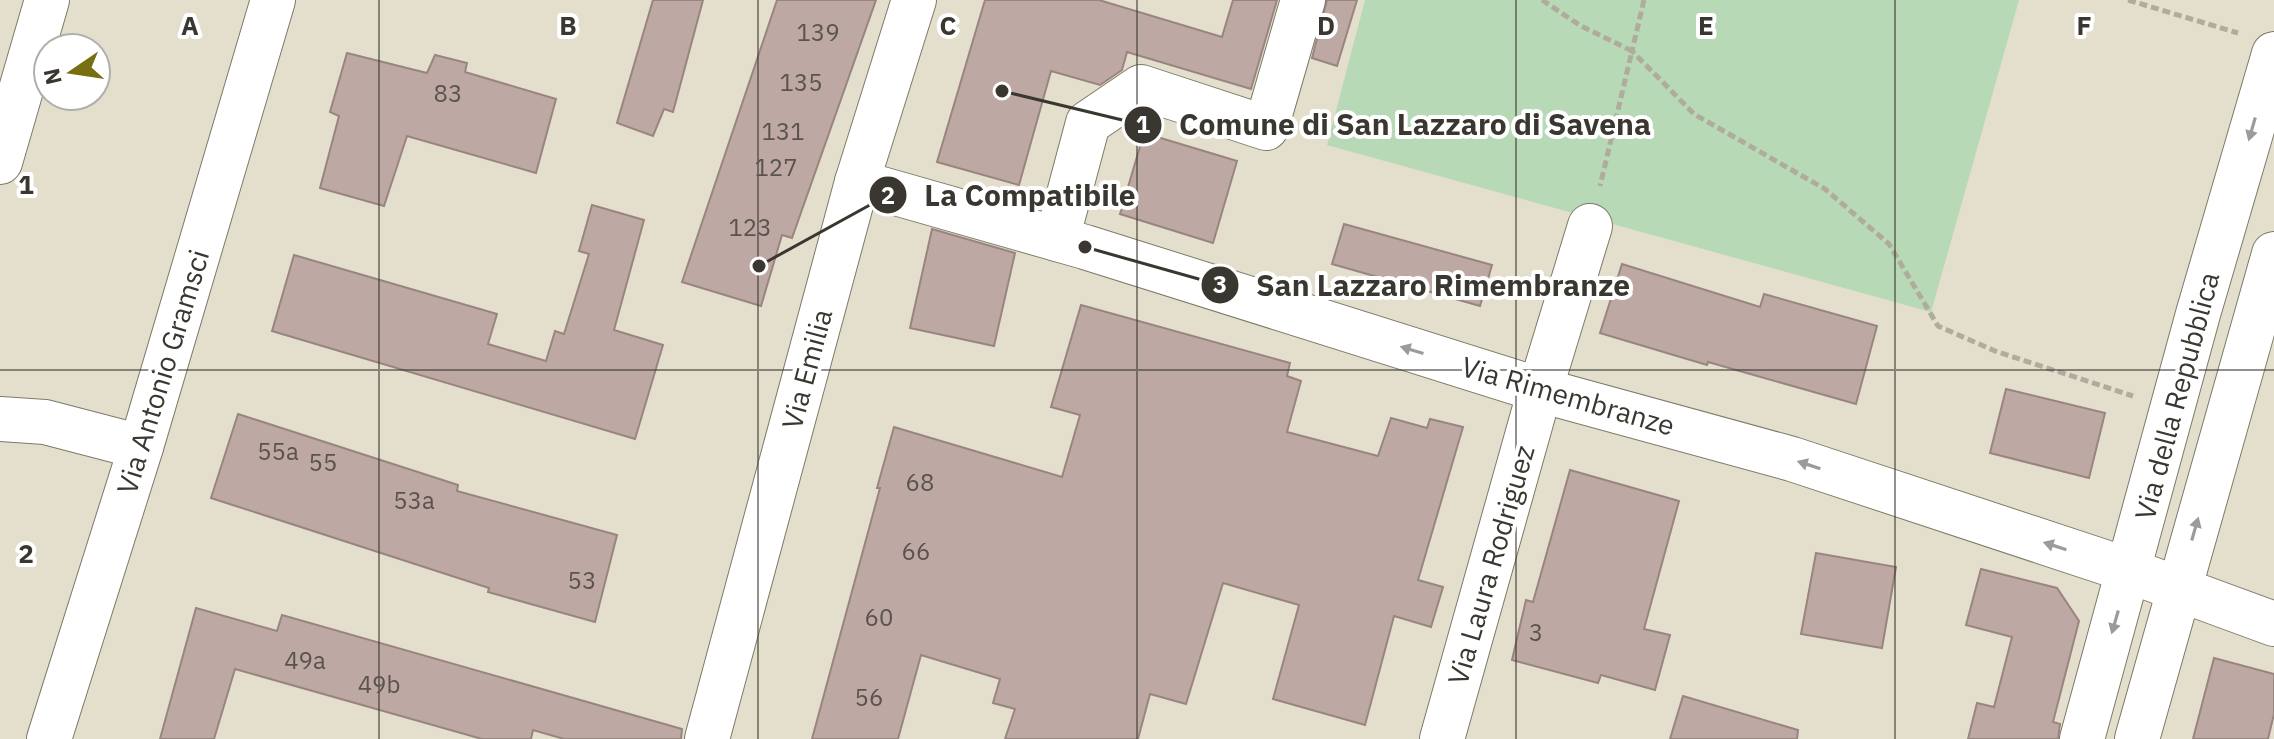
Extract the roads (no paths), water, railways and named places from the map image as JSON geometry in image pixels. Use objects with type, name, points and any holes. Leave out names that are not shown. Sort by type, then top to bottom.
[{"type":"street","points":[[0,162],[47,0]]},
{"type":"street","name":"Via Emilia","points":[[707,739],[857,182],[914,0]]},
{"type":"street","points":[[1057,239],[1088,123],[1141,87],[1266,128],[1303,0]]},
{"type":"street","name":"Via Antonio Gramsci","points":[[49,739],[141,447],[267,1]]},
{"type":"street","name":"Via della Repubblica","points":[[2082,739],[2198,314],[2259,45]]},
{"type":"street","name":"Via Rimembranze","points":[[857,182],[1057,239],[1540,390],[1792,459],[2178,587],[2274,624]]},
{"type":"street","name":"Via Laura Rodriguez","points":[[1442,739],[1540,390],[1590,226]]},
{"type":"street","name":"Via della Repubblica","points":[[2137,739],[2274,254]]},
{"type":"street","points":[[0,393],[45,422]]},
{"type":"street","points":[[0,419],[45,422],[141,447]]},
{"type":"place","name":"Comune di San Lazzaro di Savena","points":[[1002,91]]},
{"type":"place","name":"San Lazzaro Rimembranze","points":[[1085,247]]},
{"type":"place","name":"La Compatibile","points":[[759,266]]}]
